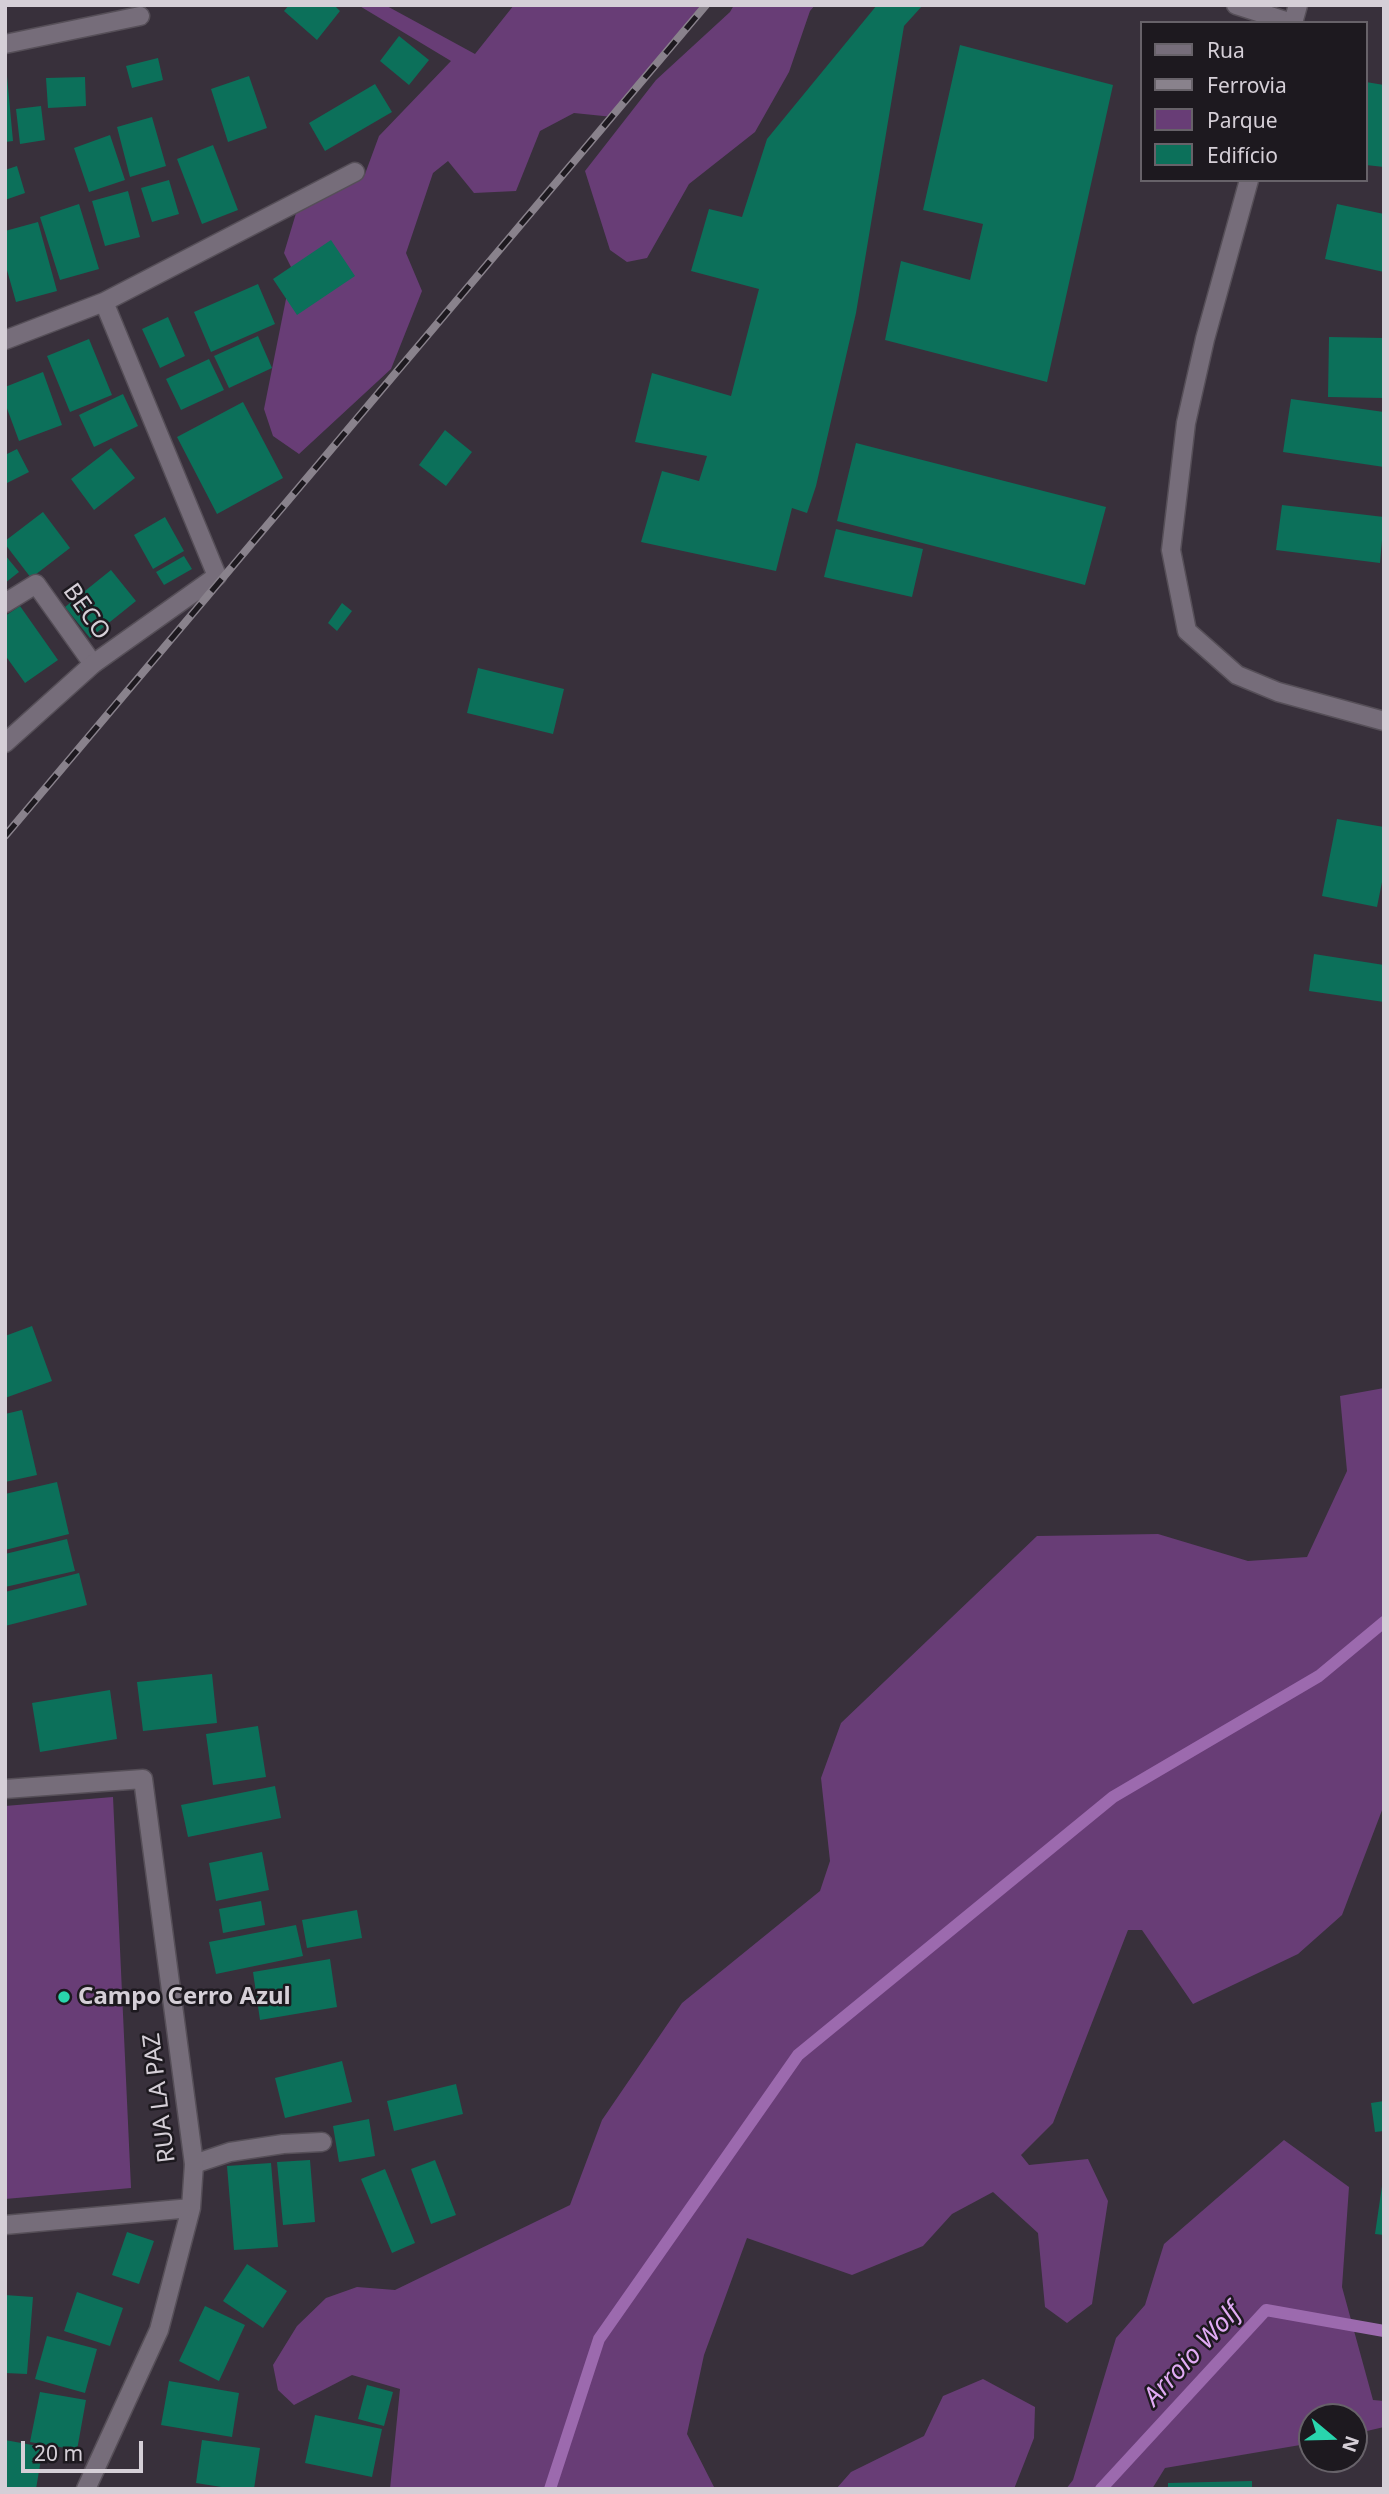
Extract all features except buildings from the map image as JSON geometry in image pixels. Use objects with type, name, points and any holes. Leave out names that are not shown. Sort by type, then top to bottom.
[{"type":"street","points":[[1236,5],[1287,21]]},
{"type":"street","points":[[5,44],[140,16]]},
{"type":"street","points":[[5,340],[104,302],[355,172]]},
{"type":"street","points":[[1248,182],[1205,339],[1186,423],[1171,550],[1187,631],[1237,675],[1278,692],[1384,721]]},
{"type":"street","points":[[5,743],[93,664],[217,576],[104,302]]},
{"type":"street","name":"BECO","points":[[5,603],[36,584],[93,664]]},
{"type":"street","name":"RUA LA PAZ","points":[[5,1789],[143,1779],[194,2164],[191,2208],[159,2330],[86,2489]]},
{"type":"street","points":[[194,2164],[230,2152],[322,2141]]},
{"type":"street","points":[[5,2225],[191,2208]]},
{"type":"green space","points":[[358,5],[385,5],[475,54],[514,5],[705,5],[613,117],[574,113],[540,131],[516,191],[474,193],[448,161],[433,173],[406,253],[422,291],[391,369],[299,454],[273,436],[264,409],[292,269],[284,253],[297,210],[365,174],[379,136],[451,61]]},
{"type":"green space","points":[[734,5],[815,5],[810,11],[789,72],[755,132],[689,184],[647,258],[627,262],[610,250],[585,171],[656,80],[730,12]]},
{"type":"green space","points":[[1384,1388],[1384,1805],[1342,1915],[1298,1954],[1193,2004],[1142,1930],[1128,1930],[1053,2123],[1021,2155],[1029,2165],[1088,2159],[1108,2201],[1092,2304],[1067,2323],[1045,2307],[1038,2233],[993,2192],[952,2214],[923,2246],[852,2275],[747,2238],[704,2355],[687,2434],[715,2489],[390,2489],[400,2389],[352,2375],[294,2405],[278,2390],[273,2365],[297,2326],[326,2298],[357,2287],[395,2290],[570,2205],[602,2120],[682,2003],[820,1891],[830,1861],[821,1778],[841,1723],[1037,1536],[1158,1534],[1248,1561],[1307,1557],[1347,1471],[1340,1396]]},
{"type":"green space","name":"Campo Cerro Azul","points":[[113,1797],[131,2188],[5,2199],[5,1806]]},
{"type":"green space","points":[[1284,2140],[1349,2187],[1342,2287],[1373,2400],[1384,2401],[1384,2427],[1368,2431],[1368,2403],[1298,2403],[1298,2445],[1165,2468],[1152,2489],[1066,2489],[1073,2480],[1116,2338],[1145,2305],[1164,2244]]},
{"type":"green space","points":[[983,2379],[1035,2407],[1034,2438],[1014,2489],[836,2489],[851,2472],[924,2436],[943,2396]]},
{"type":"waterway","points":[[550,2489],[599,2339],[798,2055],[1113,1797],[1319,1676],[1384,1622]]},
{"type":"waterway","name":"Arroio Wolf","points":[[1101,2489],[1266,2310],[1384,2331]]},
{"type":"railway","points":[[5,836],[706,5]]},
{"type":"place","name":"Campo Cerro Azul","points":[[64,1997]]}]
